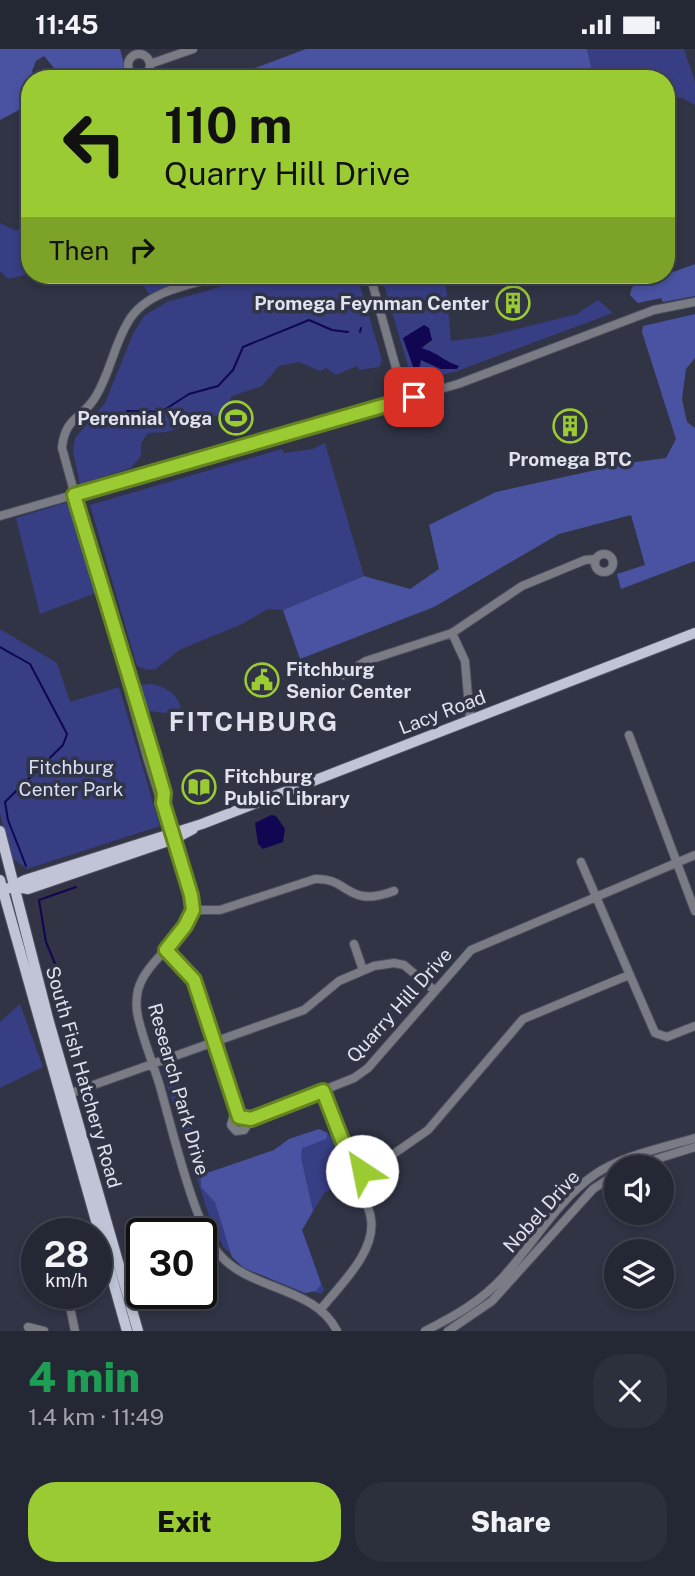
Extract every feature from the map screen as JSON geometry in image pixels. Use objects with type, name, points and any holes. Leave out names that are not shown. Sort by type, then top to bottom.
[{"type":"main road","name":"Lacy Road","points":[[1,887],[28,889],[173,836],[695,633]]},
{"type":"main road","name":"South Fish Hatchery Road","points":[[0,831],[49,1022],[138,1331]]},
{"type":"main road","name":"South Fish Hatchery Road","points":[[1,887],[127,1331]]},
{"type":"street","points":[[126,49],[147,57],[150,64]]},
{"type":"street","points":[[145,70],[150,64],[193,49]]},
{"type":"street","points":[[131,70],[129,68],[134,53]]},
{"type":"street","points":[[197,284],[156,296],[134,313],[97,395],[71,421],[64,432],[62,448],[129,684],[134,691],[164,793],[163,803],[193,910],[220,910],[315,879],[327,880],[368,898],[394,891]]},
{"type":"street","points":[[373,284],[405,400]]},
{"type":"street","points":[[0,516],[458,384],[654,310],[695,302]]},
{"type":"street","points":[[343,675],[366,661],[452,633],[522,586],[585,560],[596,559]]},
{"type":"street","points":[[452,633],[466,661],[470,720]]},
{"type":"street","points":[[629,735],[695,911]]},
{"type":"street","name":"Quarry Hill Drive","points":[[238,1115],[251,1119],[323,1091],[369,1068],[471,950],[695,855]]},
{"type":"street","points":[[581,862],[658,1036],[667,1037],[695,1026]]},
{"type":"street","name":"Research Park Drive","points":[[193,910],[185,926],[142,980],[136,997],[138,1017],[199,1214],[211,1244],[242,1274],[321,1309]]},
{"type":"street","points":[[354,944],[363,970]]},
{"type":"street","points":[[166,950],[194,980],[238,1115],[231,1125],[236,1131],[244,1130],[251,1119]]},
{"type":"street","points":[[71,1093],[304,1010],[339,981],[383,963],[404,965],[434,990]]},
{"type":"street","points":[[337,1331],[321,1309],[362,1255],[371,1237],[371,1218],[356,1177],[361,1167],[399,1151],[428,1130],[523,1019],[629,975]]},
{"type":"street","points":[[323,1091],[351,1163],[361,1167]]},
{"type":"street","name":"Nobel Drive","points":[[425,1331],[457,1315],[502,1279],[573,1193],[594,1175],[627,1159],[695,1138]]},
{"type":"street","points":[[669,1155],[695,1147]]},
{"type":"street","points":[[351,1163],[347,1167],[347,1174],[356,1177]]},
{"type":"street","name":"Nobel Drive","points":[[448,1331],[492,1301],[593,1189],[604,1182]]},
{"type":"street","points":[[70,1309],[75,1331]]},
{"type":"street","points":[[28,1327],[44,1331]]},
{"type":"green space","points":[[587,49],[684,49],[695,82],[695,105],[682,98],[675,98],[675,70],[592,70]]},
{"type":"green space","points":[[0,223],[21,230],[21,276],[8,279],[0,271]]},
{"type":"green space","points":[[142,284],[180,284],[149,294]]},
{"type":"green space","points":[[230,284],[360,284],[382,360],[379,367],[359,370],[357,366],[336,375],[326,368],[320,371],[299,362],[279,366],[262,386],[232,396],[224,413],[167,432],[148,433],[141,443],[141,456],[131,468],[80,484],[73,451],[75,438],[105,403],[133,334],[144,316],[167,302]]},
{"type":"green space","points":[[384,284],[446,284],[451,341],[489,336],[577,314],[598,300],[613,313],[457,371],[421,381],[411,376]],"holes":[[[424,325],[429,328],[432,340],[421,349],[459,367],[441,369],[421,360],[415,372],[403,339]]]},
{"type":"green space","points":[[325,443],[364,576],[283,610],[268,609],[242,624],[179,650],[156,669],[148,670],[137,666],[90,505],[282,449],[284,453],[313,449]]},
{"type":"green space","points":[[65,503],[71,507],[96,593],[40,614],[16,518]]},
{"type":"green space","name":"Fitchburg Center Park","points":[[0,629],[57,663],[70,702],[119,687],[160,826],[27,869],[11,857],[0,814]]},
{"type":"green space","points":[[152,684],[173,694],[180,703],[182,715],[149,711],[140,685]]},
{"type":"green space","points":[[20,1004],[43,1067],[0,1088],[0,1022]]},
{"type":"green space","points":[[174,1066],[210,1176],[331,1134],[340,1169],[348,1184],[325,1192],[302,1230],[324,1290],[321,1294],[248,1267],[224,1248],[217,1235],[217,1218],[210,1218],[162,1070]]},
{"type":"shaded area","points":[[0,49],[120,49],[126,70],[56,70],[44,56],[36,61],[32,70],[21,70],[21,109],[0,120]]},
{"type":"shaded area","points":[[306,49],[587,49],[592,70],[250,70]]},
{"type":"shaded area","points":[[695,264],[695,296],[663,302],[661,298],[638,303],[630,295],[632,287],[640,284],[675,284],[675,271]]},
{"type":"shaded area","points":[[695,314],[695,358],[686,369],[682,399],[687,422],[695,428],[695,561],[621,589],[617,574],[645,565],[631,515],[559,534],[434,607],[300,659],[283,610],[364,576],[410,589],[439,569],[429,525],[496,492],[628,463],[666,458],[676,439],[642,332],[643,326]]},
{"type":"shaded area","points":[[424,325],[429,328],[432,340],[421,348],[459,366],[457,369],[441,369],[421,360],[419,369],[415,372],[403,338]]},
{"type":"shaded area","points":[[271,815],[276,816],[285,829],[283,842],[263,849],[258,844],[255,823]]},
{"type":"shaded area","points":[[319,1129],[328,1133],[326,1139],[302,1148],[301,1158],[313,1211],[302,1230],[321,1284],[316,1291],[305,1293],[244,1268],[232,1257],[215,1202],[201,1187],[201,1175],[274,1150],[289,1139]]},
{"type":"waterway","points":[[127,411],[161,412],[189,394],[218,386],[233,370],[243,347],[309,320],[332,330],[348,332]]},
{"type":"waterway","points":[[360,332],[361,328]]},
{"type":"waterway","points":[[0,647],[30,664],[67,734],[63,745],[5,802],[8,820],[26,866]]},
{"type":"waterway","points":[[56,966],[46,942],[39,900],[76,887]]},
{"type":"place","name":"Promega Feynman Center","points":[[513,303]]},
{"type":"place","name":"Perennial Yoga","points":[[236,418]]},
{"type":"place","name":"Promega BTC","points":[[570,426]]},
{"type":"place","name":"Fitchburg Senior Center","points":[[262,680]]},
{"type":"place","name":"Fitchburg Public Library","points":[[199,787]]},
{"type":"district","name":"FITCHBURG","points":[[254,722]]},
{"type":"route","points":[[362,1171],[358,1164],[351,1163],[323,1091],[251,1119],[239,1117],[194,980],[187,969],[166,950],[191,916],[191,895],[163,803],[164,793],[153,755],[134,691],[129,684],[74,495],[414,397]]}]
